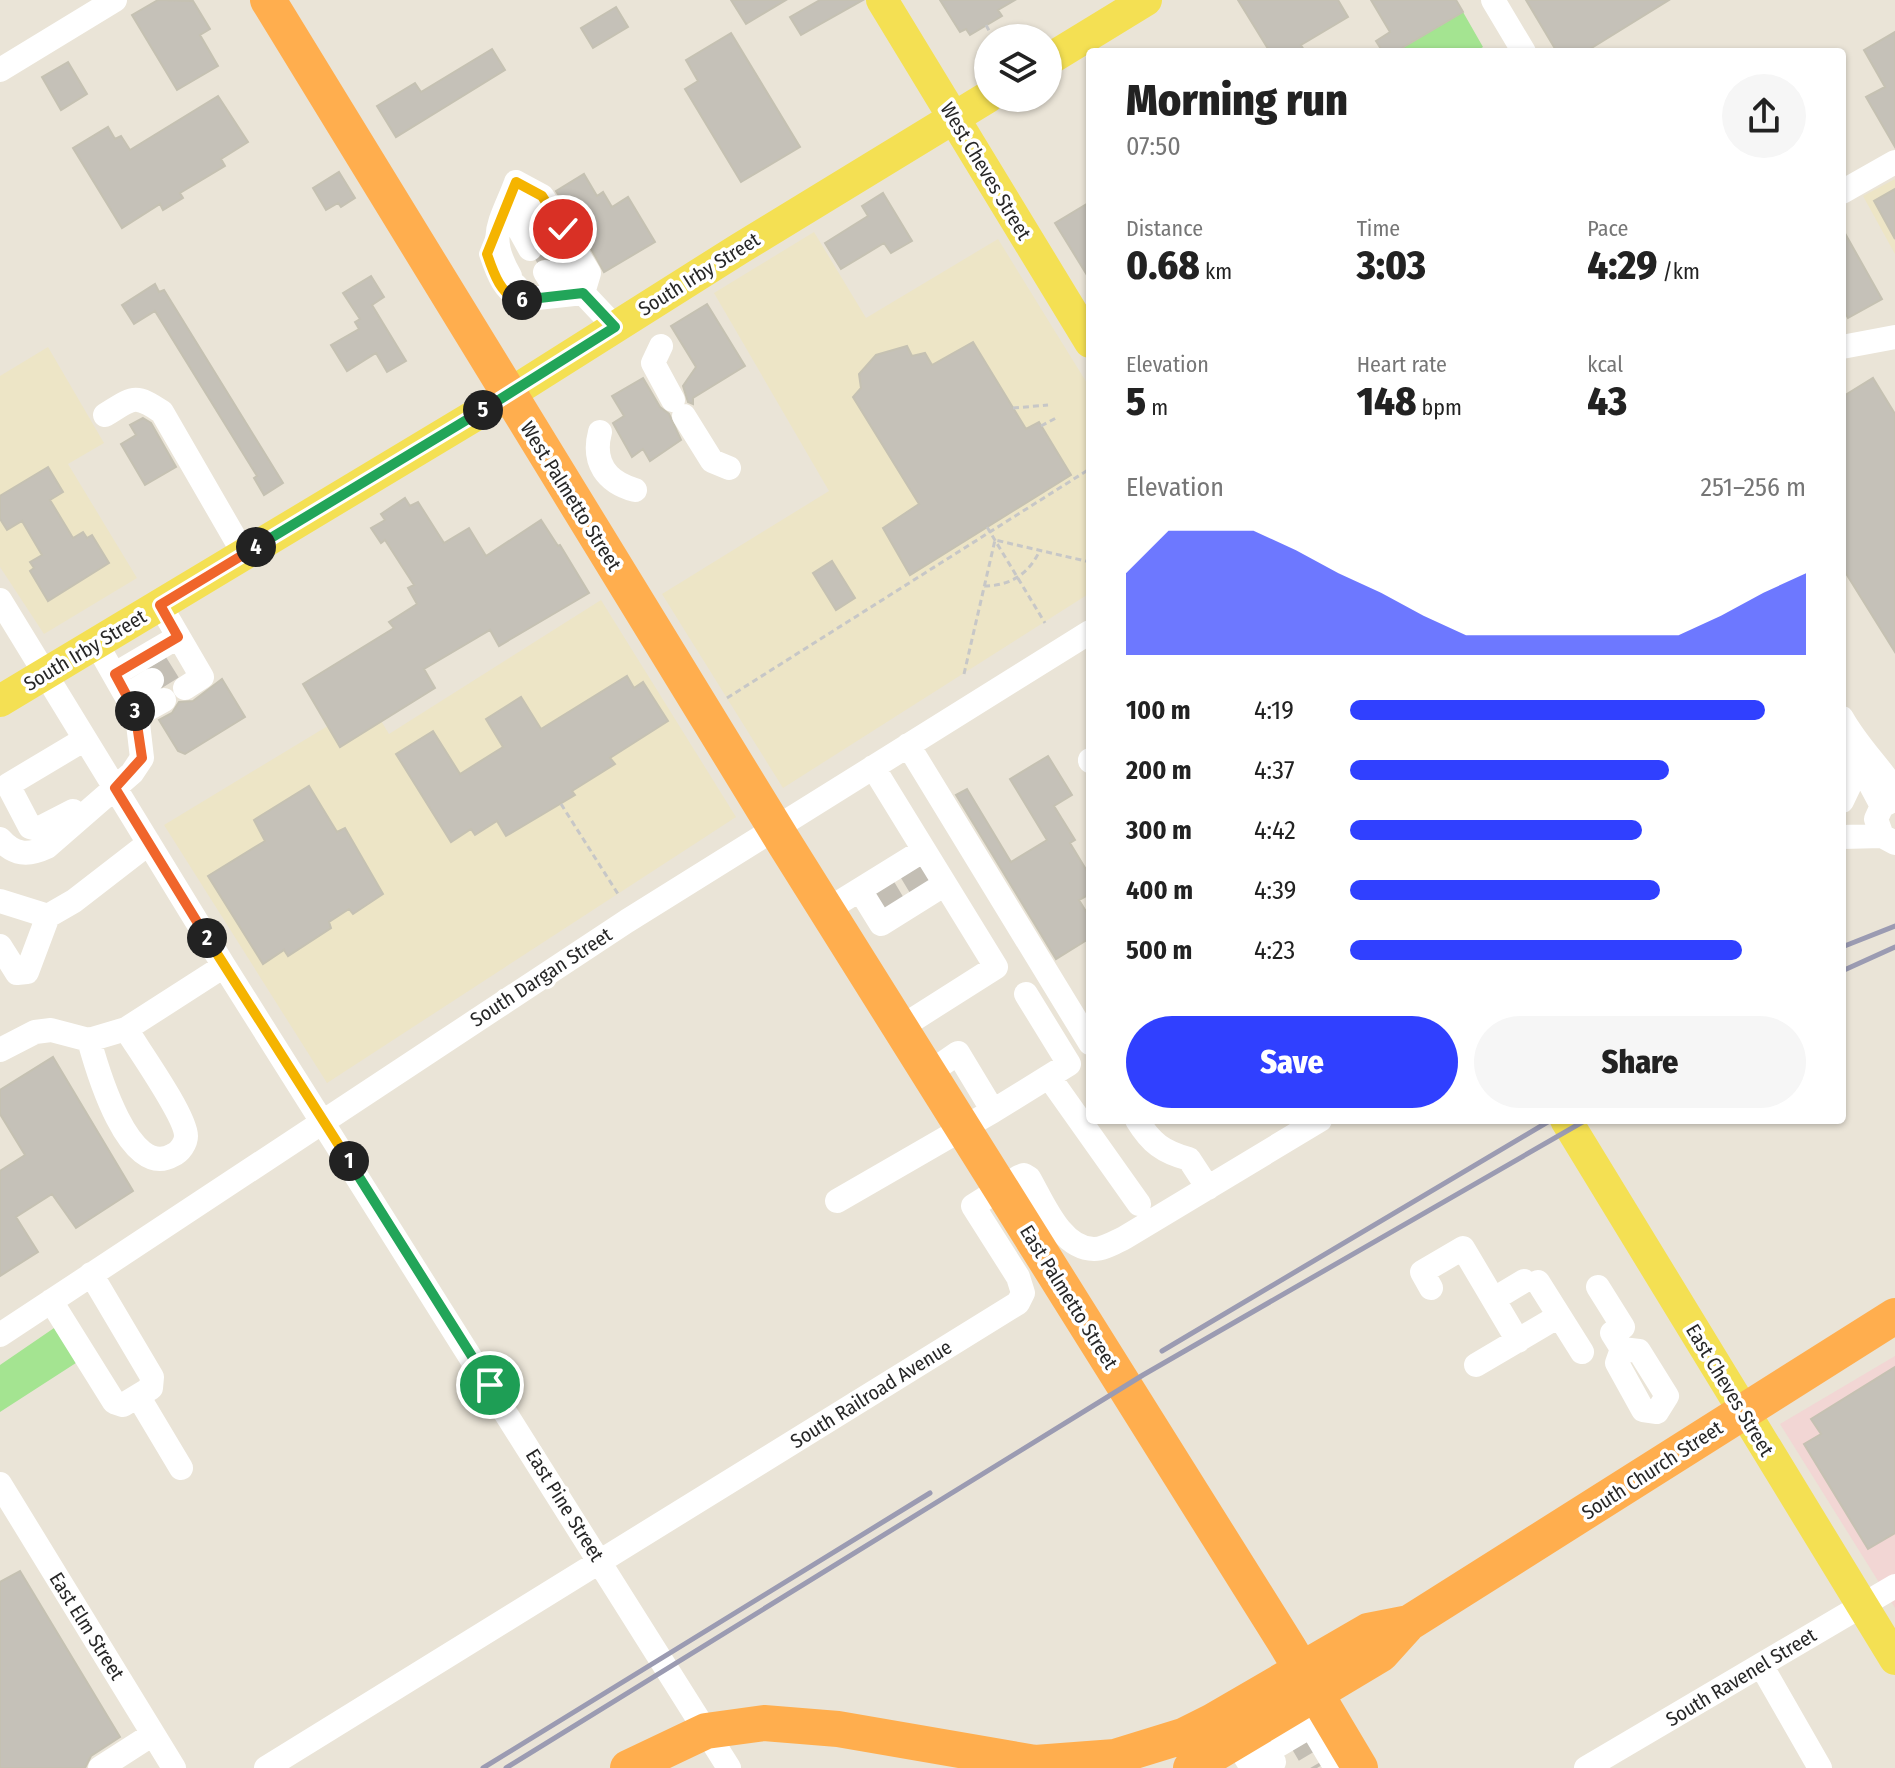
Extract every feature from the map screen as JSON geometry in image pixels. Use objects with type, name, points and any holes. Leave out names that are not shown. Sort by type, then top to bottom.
[{"type":"highway","name":"West Palmetto Street","points":[[268,0],[775,828]]},
{"type":"highway","name":"East Palmetto Street","points":[[775,828],[929,1073],[978,1120],[1001,1188],[1315,1701],[1360,1768]]},
{"type":"highway","name":"South Church Street","points":[[1191,1768],[1262,1750],[1315,1701],[1368,1631],[1409,1623],[1895,1316]]},
{"type":"highway","points":[[628,1768],[706,1731],[764,1723],[792,1724],[1036,1766],[1091,1761],[1152,1747],[1213,1721],[1315,1701]]},
{"type":"main road","name":"West Cheves Street","points":[[882,0],[1086,335]]},
{"type":"main road","points":[[1062,51],[1146,0]]},
{"type":"main road","name":"South Irby Street","points":[[0,701],[508,394],[974,106]]},
{"type":"main road","name":"East Cheves Street","points":[[1568,1124],[1895,1659]]},
{"type":"street","points":[[0,70],[115,0]]},
{"type":"street","points":[[1493,0],[1522,48]]},
{"type":"street","points":[[1846,190],[1895,162]]},
{"type":"street","points":[[516,182],[487,254],[492,269],[510,296],[518,301],[518,287],[583,293]]},
{"type":"street","points":[[516,182],[542,196],[547,239],[510,213],[516,182]]},
{"type":"street","points":[[583,293],[589,273],[561,262],[556,290],[583,293],[615,327]]},
{"type":"street","points":[[1846,346],[1895,337]]},
{"type":"street","points":[[661,346],[653,363],[678,408],[712,461],[729,468]]},
{"type":"street","points":[[105,415],[132,399],[141,398],[162,412],[244,554]]},
{"type":"street","points":[[600,432],[595,449],[604,470],[618,485],[635,490]]},
{"type":"street","name":"East Pine Street","points":[[0,600],[85,739],[107,795],[149,843],[729,1768]]},
{"type":"street","points":[[160,605],[174,671]]},
{"type":"street","name":"South Dargan Street","points":[[0,1335],[775,828],[908,745],[1086,642]]},
{"type":"street","points":[[0,839],[9,849],[34,853],[47,847],[107,795],[142,758],[127,695],[96,643]]},
{"type":"street","points":[[127,695],[174,671]]},
{"type":"street","points":[[127,695],[174,671]]},
{"type":"street","points":[[1846,725],[1856,743],[1866,776],[1888,815]]},
{"type":"street","points":[[85,739],[8,785],[30,827],[38,829],[107,795]]},
{"type":"street","points":[[1846,793],[1853,778],[1856,743]]},
{"type":"street","points":[[908,745],[1061,986],[1086,1035]]},
{"type":"street","points":[[873,767],[903,884],[996,967],[900,1028]]},
{"type":"street","points":[[1846,821],[1888,815]]},
{"type":"street","points":[[1846,835],[1888,815]]},
{"type":"street","points":[[0,946],[17,973],[27,972],[48,916],[74,901],[149,843]]},
{"type":"street","points":[[827,910],[903,884]]},
{"type":"street","points":[[0,901],[48,916]]},
{"type":"street","points":[[0,1050],[21,1038],[51,1030],[89,1040],[126,1029],[224,966]]},
{"type":"street","points":[[837,1201],[1069,1064],[1026,994]]},
{"type":"street","points":[[89,1040],[102,1084],[128,1138],[151,1159],[160,1160],[175,1155],[186,1136],[181,1119],[126,1029]]},
{"type":"street","points":[[1049,1077],[1139,1204]]},
{"type":"street","points":[[1139,1124],[1148,1139],[1164,1152],[1189,1159],[1208,1188]]},
{"type":"street","points":[[1001,1188],[1024,1175],[1029,1178],[1067,1236],[1076,1244],[1093,1249],[1124,1238],[1306,1124]]},
{"type":"street","name":"South Railroad Avenue","points":[[266,1768],[1018,1303],[1023,1293],[1018,1277],[973,1206],[1001,1188]]},
{"type":"street","points":[[1431,1288],[1422,1272],[1463,1248],[1518,1341]]},
{"type":"street","points":[[51,1301],[114,1402],[123,1405],[151,1388],[152,1377],[91,1274]]},
{"type":"street","points":[[1494,1299],[1531,1281],[1582,1352]]},
{"type":"street","points":[[1598,1287],[1619,1336],[1639,1351],[1667,1396],[1657,1412],[1680,1453]]},
{"type":"street","points":[[1476,1365],[1559,1316]]},
{"type":"street","points":[[138,1396],[181,1468]]},
{"type":"street","name":"East Elm Street","points":[[0,1484],[174,1768]]},
{"type":"street","name":"South Ravenel Street","points":[[1586,1768],[1895,1586]]},
{"type":"street","points":[[1761,1665],[1820,1768]]},
{"type":"street","points":[[1315,1701],[1336,1768]]},
{"type":"street","points":[[100,1768],[153,1734]]},
{"type":"path","points":[[1013,408],[1048,405]]},
{"type":"path","points":[[1041,426],[1056,418]]},
{"type":"path","points":[[727,698],[988,529],[1086,471]]},
{"type":"path","points":[[988,529],[1045,623]]},
{"type":"path","points":[[995,540],[1086,561]]},
{"type":"path","points":[[964,674],[995,540]]},
{"type":"path","points":[[984,586],[999,586],[1018,578],[1032,566],[1040,550]]},
{"type":"path","points":[[561,804],[618,894]]},
{"type":"shaded area","points":[[1895,179],[1895,254],[1863,196]]},
{"type":"shaded area","points":[[814,232],[866,318],[998,239],[1086,382],[1086,596],[783,788],[662,594],[829,491],[714,293]]},
{"type":"shaded area","points":[[48,347],[104,443],[68,464],[137,578],[44,634],[0,567],[0,376]]},
{"type":"shaded area","points":[[601,600],[736,817],[327,1083],[164,825],[369,701],[389,734]]},
{"type":"shaded area","points":[[1895,1356],[1895,1608],[1780,1424]]},
{"type":"green space","points":[[1463,12],[1483,47],[1481,48],[1402,48]]},
{"type":"green space","points":[[57,1326],[79,1361],[0,1412],[0,1365]]},
{"type":"building","points":[[158,0],[193,1],[210,29],[200,35],[218,66],[177,90],[132,15]]},
{"type":"building","points":[[731,0],[786,0],[746,24]]},
{"type":"building","points":[[820,0],[863,0],[801,35],[790,17]]},
{"type":"building","points":[[940,0],[1015,0],[998,10],[1002,16],[989,24],[974,24],[974,33],[970,35],[966,29],[960,32]]},
{"type":"building","points":[[1238,0],[1338,0],[1348,17],[1301,45],[1303,48],[1268,48]]},
{"type":"building","points":[[1371,0],[1456,0],[1463,12],[1402,48],[1380,48],[1376,41],[1390,32]]},
{"type":"building","points":[[1526,0],[1669,0],[1591,48],[1555,48]]},
{"type":"building","points":[[616,7],[628,27],[593,48],[581,28]]},
{"type":"building","points":[[1895,32],[1895,147],[1866,97],[1885,87],[1864,50]]},
{"type":"building","points":[[731,33],[800,147],[741,182],[685,89],[698,81],[686,60]]},
{"type":"building","points":[[492,49],[505,70],[396,137],[377,106],[415,83],[421,92]]},
{"type":"building","points":[[68,62],[87,94],[61,110],[42,77]]},
{"type":"building","points":[[218,96],[248,142],[221,159],[225,166],[180,193],[183,198],[163,210],[160,204],[122,228],[73,148],[108,127],[115,139],[121,136],[130,150]]},
{"type":"building","points":[[339,172],[355,198],[341,207],[338,203],[326,210],[313,188]]},
{"type":"building","points":[[584,174],[597,196],[603,192],[612,207],[628,197],[655,242],[604,272],[589,245],[584,240],[574,239],[578,229],[576,222],[556,191]]},
{"type":"building","points":[[1895,189],[1895,239],[1874,201]]},
{"type":"building","points":[[883,193],[912,241],[891,253],[884,243],[841,269],[825,243],[868,216],[862,206]]},
{"type":"building","points":[[1086,204],[1086,273],[1055,223]]},
{"type":"building","points":[[1846,235],[1882,299],[1848,318],[1846,314]]},
{"type":"building","points":[[371,276],[384,297],[372,305],[406,361],[387,372],[376,353],[347,371],[331,345],[359,329],[355,322],[360,319],[343,293]]},
{"type":"building","points":[[155,284],[159,292],[164,290],[283,483],[264,495],[254,478],[257,476],[155,311],[134,324],[122,305]]},
{"type":"building","points":[[707,304],[745,366],[693,398],[693,404],[688,402],[683,386],[696,367],[671,326]]},
{"type":"building","points":[[973,342],[1026,429],[1039,422],[1071,475],[910,575],[883,528],[919,504],[853,397],[861,388],[859,374],[876,355],[907,346],[912,356],[925,353],[932,365]]},
{"type":"building","points":[[643,378],[660,407],[669,414],[681,440],[650,461],[643,449],[632,457],[613,423],[624,416],[612,396]]},
{"type":"building","points":[[1873,378],[1895,414],[1895,652],[1846,573],[1846,395]]},
{"type":"building","points":[[143,418],[151,423],[176,467],[145,485],[121,444],[136,435],[130,425]]},
{"type":"building","points":[[48,467],[63,492],[50,500],[73,538],[83,532],[87,538],[92,535],[109,563],[48,601],[30,571],[34,568],[30,562],[42,555],[22,521],[7,530],[0,519],[0,496]]},
{"type":"building","points":[[405,498],[410,506],[418,502],[444,543],[469,528],[486,556],[541,520],[589,593],[499,646],[490,630],[424,669],[435,688],[340,747],[303,684],[394,628],[389,622],[417,604],[408,588],[414,585],[385,540],[381,543],[371,528],[385,520],[381,514]]},
{"type":"building","points":[[832,561],[855,598],[836,610],[813,573]]},
{"type":"building","points":[[627,676],[634,688],[643,682],[668,721],[610,758],[615,764],[572,791],[575,795],[506,836],[497,821],[475,835],[471,829],[451,842],[396,754],[433,731],[460,774],[503,747],[486,719],[521,697],[541,729]]},
{"type":"building","points":[[222,679],[245,717],[185,754],[178,751],[159,720],[172,713],[179,702],[193,701]]},
{"type":"building","points":[[1048,756],[1072,795],[1054,806],[1075,840],[1070,843],[1086,869],[1086,896],[1079,900],[1086,911],[1086,940],[1056,959],[956,795],[967,789],[1011,862],[1047,840],[1010,779]]},
{"type":"building","points":[[309,786],[337,832],[345,828],[383,894],[353,914],[349,909],[329,922],[331,928],[288,956],[284,950],[263,964],[208,876],[265,841],[254,820]]},
{"type":"building","points":[[53,1057],[133,1191],[76,1228],[52,1194],[16,1217],[38,1252],[0,1276],[0,1171],[25,1155],[0,1114],[0,1090]]},
{"type":"building","points":[[1895,1367],[1895,1533],[1868,1549],[1804,1444],[1821,1434],[1811,1419]]},
{"type":"building","points":[[20,1571],[120,1737],[91,1756],[85,1768],[0,1768],[0,1582]]},
{"type":"tunnel","points":[[539,243],[554,267]]},
{"type":"tunnel","points":[[152,680],[173,667]]},
{"type":"tunnel","points":[[909,868],[921,888]]},
{"type":"tunnel","points":[[882,885],[894,905]]},
{"type":"tunnel","points":[[1297,1734],[1317,1768]]},
{"type":"railway","points":[[1846,945],[1895,926]]},
{"type":"railway","points":[[1846,969],[1895,947]]},
{"type":"railway","points":[[1162,1351],[1544,1124]]},
{"type":"railway","points":[[506,1768],[1143,1375],[1579,1124]]},
{"type":"railway","points":[[483,1768],[930,1493]]},
{"type":"route","points":[[490,1385],[115,788],[132,773],[142,758],[137,715],[115,674],[178,637],[160,605],[484,410],[615,327],[583,293],[518,301],[502,287],[492,269],[487,254],[516,182],[542,196],[563,229]]}]
